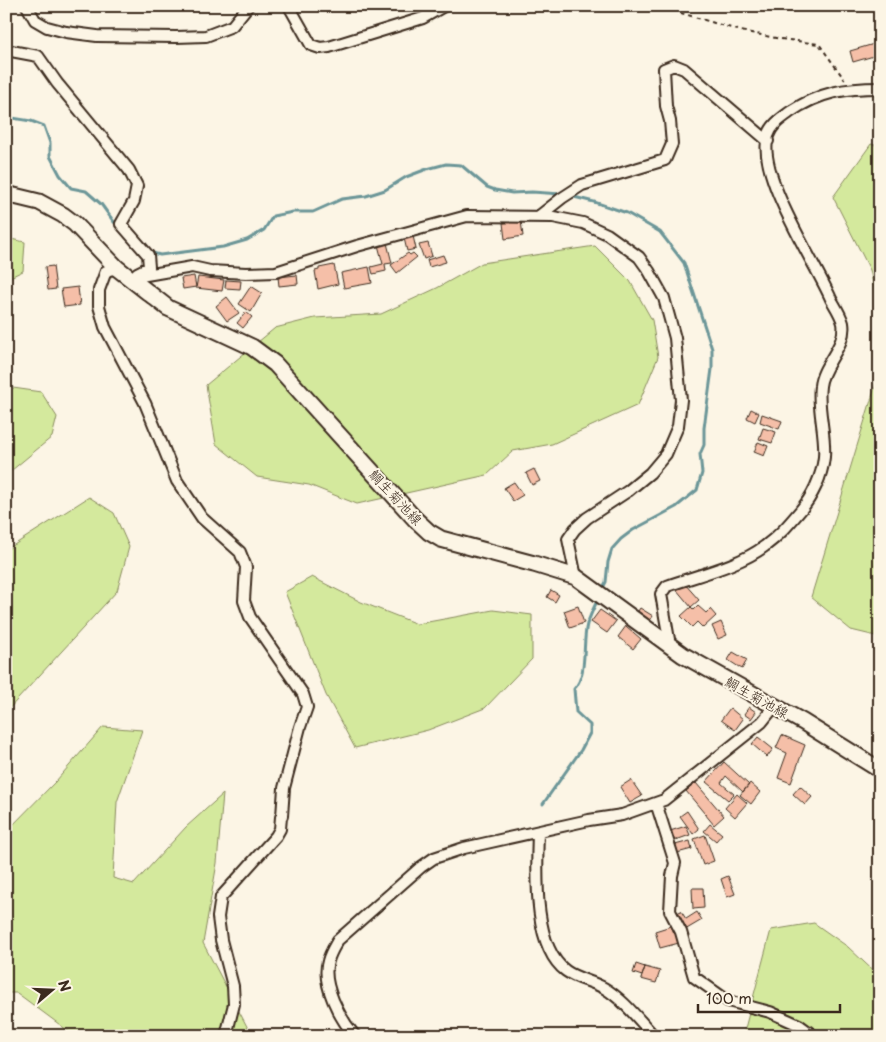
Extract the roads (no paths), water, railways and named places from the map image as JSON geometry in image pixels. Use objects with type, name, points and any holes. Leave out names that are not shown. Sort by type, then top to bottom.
[{"type":"main road","name":"鯛生菊池線","points":[[6,194],[40,202],[63,214],[117,268],[168,308],[252,347],[275,364],[415,519],[429,532],[441,539],[460,545],[576,577],[684,655],[803,722],[880,770]]},
{"type":"street","points":[[27,6],[35,20],[48,27],[66,32],[97,36],[176,37],[206,36],[232,26],[248,6]]},
{"type":"street","points":[[289,6],[311,45],[320,48],[397,27],[423,18],[444,6]]},
{"type":"street","points":[[6,50],[38,56],[57,83],[129,170],[137,186],[134,201],[121,224],[148,255],[149,267],[129,278]]},
{"type":"street","points":[[538,217],[582,185],[665,160],[672,144],[670,121],[666,106],[664,69],[674,65],[684,69],[768,141]]},
{"type":"street","points":[[670,645],[661,594],[668,586],[736,562],[763,548],[783,531],[804,506],[811,496],[822,469],[824,456],[818,398],[820,381],[841,340],[843,323],[821,275],[810,258],[781,201],[767,161],[767,137],[775,122],[803,103],[850,88],[880,88]]},
{"type":"street","points":[[129,278],[192,267],[210,271],[276,272],[357,246],[467,216],[553,217],[583,222],[607,234],[639,257],[664,298],[675,338],[681,400],[678,426],[666,454],[650,473],[628,492],[587,518],[568,540],[576,577]]},
{"type":"street","points":[[117,268],[106,271],[99,290],[99,306],[104,327],[145,403],[176,481],[183,493],[202,518],[240,552],[246,567],[244,601],[250,617],[303,694],[307,707],[284,788],[280,829],[276,836],[221,897],[218,917],[221,940],[233,986],[234,1004],[226,1036]]},
{"type":"street","points":[[355,1036],[338,1014],[327,980],[327,963],[332,950],[338,940],[421,867],[434,858],[464,848],[589,820],[622,815],[664,800],[722,756],[762,722],[774,707]]},
{"type":"street","points":[[656,803],[675,862],[672,876],[670,911],[681,932],[694,977],[728,1001],[770,1012],[799,1025],[814,1036]]},
{"type":"street","points":[[538,832],[539,913],[542,928],[554,958],[566,971],[604,988],[615,996],[654,1036]]},
{"type":"waterway","points":[[6,117],[31,121],[44,126],[50,143],[50,156],[60,175],[71,188],[86,191],[101,204],[120,227]]},
{"type":"waterway","points":[[149,252],[160,255],[223,247],[247,240],[264,230],[273,216],[293,212],[313,212],[342,199],[366,196],[385,190],[406,177],[446,164],[461,165],[487,187],[495,190],[512,193],[561,194]]},
{"type":"waterway","points":[[570,196],[627,213],[660,232],[684,263],[712,349],[712,369],[704,428],[704,445],[700,454],[702,473],[697,490],[676,507],[633,530],[621,539],[612,549],[608,562],[606,582],[601,591]]},
{"type":"waterway","points":[[543,804],[581,750],[590,733],[590,725],[576,712],[574,689],[581,676],[583,667],[587,624],[598,599]]}]
